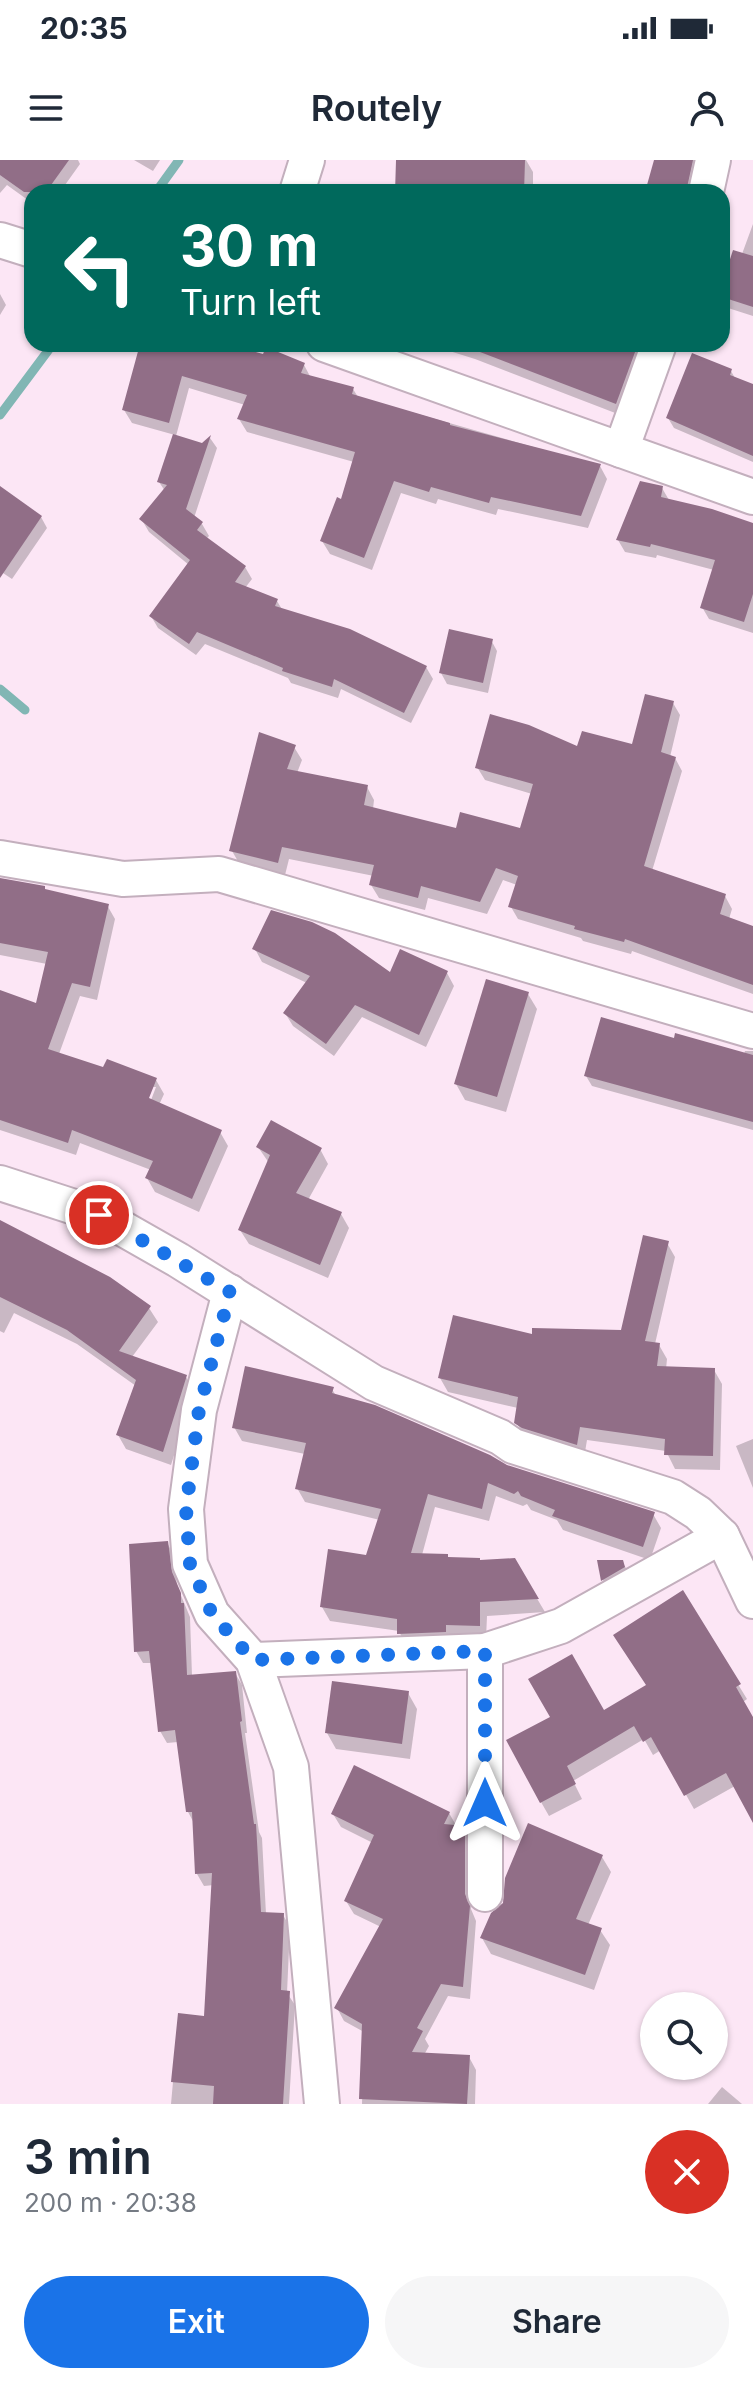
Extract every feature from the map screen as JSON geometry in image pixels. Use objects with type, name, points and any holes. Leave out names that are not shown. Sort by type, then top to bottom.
[{"type":"street","points":[[300,184],[307,160]]},
{"type":"street","points":[[708,184],[713,160]]},
{"type":"street","points":[[0,240],[24,248]]},
{"type":"street","points":[[346,352],[753,497]]},
{"type":"street","points":[[621,450],[656,352]]},
{"type":"street","points":[[0,858],[123,879],[219,874],[753,1031]]},
{"type":"street","points":[[0,1183],[99,1215],[230,1292],[374,1383],[500,1437],[513,1446],[673,1497],[698,1513],[722,1536],[753,1601]]},
{"type":"street","points":[[230,1292],[199,1410],[186,1509],[190,1564],[212,1614],[253,1660],[291,1767],[322,2104]]},
{"type":"street","points":[[253,1660],[485,1651],[561,1626],[722,1536]]},
{"type":"street","points":[[485,1651],[485,1894]]},
{"type":"building","points":[[0,160],[69,160],[52,184],[24,184],[24,192],[0,175]]},
{"type":"building","points":[[396,160],[525,160],[524,184],[395,184]]},
{"type":"building","points":[[654,160],[693,160],[688,184],[647,184]]},
{"type":"building","points":[[733,250],[753,256],[753,307],[730,300],[730,259]]},
{"type":"building","points":[[138,352],[278,352],[305,363],[301,373],[354,387],[352,394],[450,425],[601,464],[581,516],[491,497],[489,503],[431,487],[429,492],[394,481],[364,558],[320,541],[337,497],[341,499],[355,452],[237,419],[247,395],[182,376],[169,423],[122,410]]},
{"type":"building","points":[[480,352],[635,352],[616,404]]},
{"type":"building","points":[[692,353],[732,369],[730,375],[753,384],[753,456],[666,418]]},
{"type":"building","points":[[173,434],[202,443],[211,435],[186,509],[203,522],[197,530],[246,566],[235,582],[278,599],[275,606],[350,629],[427,666],[404,713],[334,679],[332,687],[282,671],[283,668],[197,632],[189,644],[149,616],[190,560],[139,519],[167,485],[157,482]]},
{"type":"building","points":[[640,481],[663,486],[661,497],[753,523],[753,594],[744,622],[700,608],[715,560],[651,544],[650,547],[616,540]]},
{"type":"building","points":[[0,486],[42,516],[0,578]]},
{"type":"building","points":[[449,629],[493,639],[483,683],[439,673]]},
{"type":"building","points":[[645,694],[674,701],[661,752],[676,757],[644,866],[726,894],[720,914],[753,926],[753,985],[625,939],[624,942],[574,929],[575,926],[508,907],[518,876],[496,868],[480,902],[421,886],[418,898],[369,885],[374,865],[282,847],[278,863],[229,851],[259,732],[296,745],[287,769],[368,785],[364,805],[456,828],[460,812],[520,828],[533,784],[475,768],[490,714],[529,725],[577,746],[582,731],[632,744]]},
{"type":"building","points":[[0,878],[45,886],[45,889],[109,904],[90,987],[72,983],[48,1049],[103,1067],[107,1059],[157,1078],[149,1098],[222,1130],[192,1199],[145,1178],[153,1161],[72,1130],[68,1143],[0,1120],[0,990],[36,1003],[48,952],[0,943]]},
{"type":"building","points":[[271,910],[312,922],[335,933],[390,972],[400,949],[448,971],[419,1035],[355,1005],[326,1044],[283,1013],[310,976],[252,949]]},
{"type":"building","points":[[486,979],[529,992],[497,1097],[454,1084]]},
{"type":"building","points":[[601,1017],[674,1038],[675,1033],[753,1055],[753,1122],[584,1076]]},
{"type":"building","points":[[271,1120],[322,1148],[296,1193],[342,1212],[320,1265],[238,1230],[270,1155],[256,1147]]},
{"type":"building","points":[[0,1220],[110,1277],[151,1306],[119,1351],[187,1375],[163,1452],[116,1435],[136,1380],[67,1330],[0,1297]]},
{"type":"building","points":[[643,1235],[669,1241],[645,1341],[660,1343],[657,1366],[715,1368],[713,1456],[664,1455],[665,1439],[580,1427],[577,1445],[514,1423],[518,1397],[438,1378],[453,1315],[532,1334],[532,1328],[621,1330]]},
{"type":"building","points":[[245,1366],[334,1387],[332,1393],[375,1405],[507,1465],[655,1512],[643,1547],[552,1516],[555,1510],[521,1496],[518,1491],[514,1494],[488,1483],[482,1509],[428,1494],[411,1553],[448,1554],[448,1557],[480,1560],[515,1558],[539,1599],[480,1602],[480,1626],[446,1625],[446,1632],[397,1634],[397,1619],[320,1607],[328,1549],[366,1555],[381,1509],[295,1489],[306,1443],[232,1428]]},
{"type":"building","points":[[168,1541],[172,1572],[181,1593],[181,1603],[184,1603],[187,1675],[236,1671],[240,1722],[256,1824],[261,1912],[284,1913],[281,1990],[290,1991],[283,2104],[213,2104],[214,2086],[171,2082],[178,2013],[204,2016],[212,1873],[195,1874],[192,1812],[186,1812],[175,1730],[158,1732],[149,1651],[134,1652],[129,1544]]},
{"type":"building","points":[[597,1560],[623,1560],[625,1567],[601,1581]]},
{"type":"building","points":[[683,1590],[741,1684],[736,1687],[753,1717],[753,1823],[726,1773],[684,1796],[651,1737],[643,1742],[634,1726],[567,1766],[576,1784],[540,1803],[506,1740],[550,1717],[528,1679],[572,1654],[604,1710],[646,1685],[613,1635]]},
{"type":"building","points":[[332,1681],[409,1691],[402,1744],[325,1733]]},
{"type":"building","points":[[354,1765],[450,1812],[444,1824],[465,1826],[465,1894],[470,1906],[463,1987],[441,1984],[417,2028],[423,2031],[412,2052],[470,2055],[467,2104],[359,2099],[362,2024],[334,2008],[383,1919],[344,1901],[374,1835],[331,1814]]},
{"type":"building","points":[[528,1823],[603,1855],[576,1919],[602,1928],[585,1975],[480,1938],[491,1913],[503,1903],[505,1878]]},
{"type":"waterway","points":[[162,184],[179,160]]},
{"type":"waterway","points":[[0,415],[47,352]]},
{"type":"waterway","points":[[0,689],[25,710]]},
{"type":"route","points":[[99,1215],[230,1292],[199,1410],[186,1509],[190,1564],[212,1614],[253,1660],[485,1651],[485,1803]]}]
